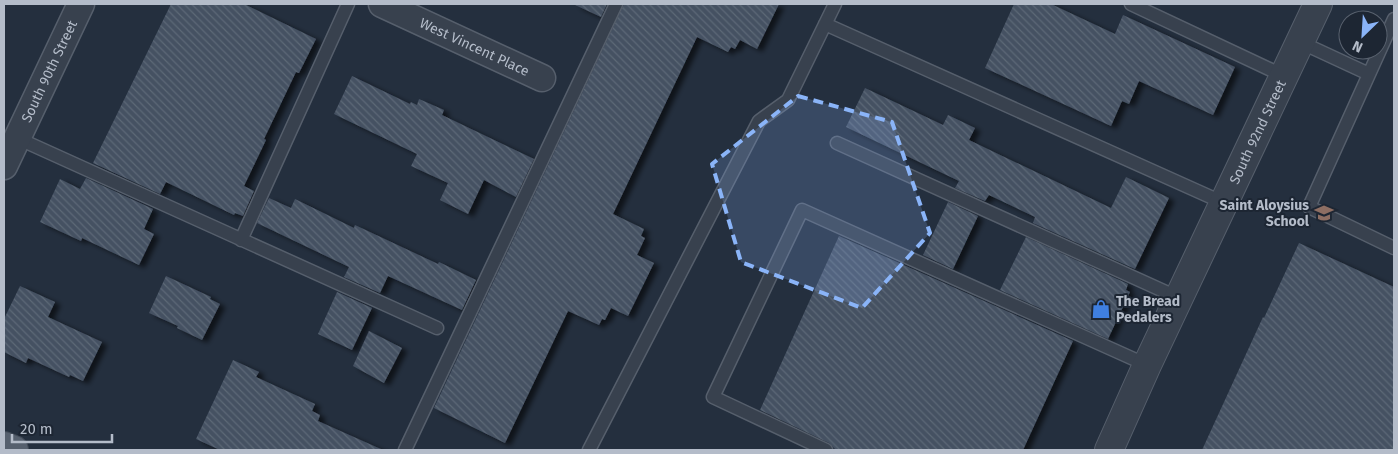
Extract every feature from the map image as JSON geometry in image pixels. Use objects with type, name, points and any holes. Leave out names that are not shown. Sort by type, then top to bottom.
[{"type":"main road","points":[[4,446],[14,450]]},
{"type":"street","name":"South 90th Street","points":[[4,166],[81,4]]},
{"type":"street","name":"West Vincent Place","points":[[382,4],[542,78]]},
{"type":"street","name":"South 92nd Street","points":[[1109,450],[1147,365],[1318,4]]},
{"type":"lane","points":[[241,240],[348,4]]},
{"type":"lane","points":[[405,450],[616,4]]},
{"type":"lane","points":[[589,450],[760,121],[788,100],[835,4]]},
{"type":"lane","points":[[1131,4],[1284,76]]},
{"type":"lane","points":[[1394,19],[1309,207],[1394,248]]},
{"type":"lane","points":[[825,24],[1224,203]]},
{"type":"lane","points":[[1300,42],[1369,74]]},
{"type":"lane","points":[[17,138],[437,328]]},
{"type":"lane","points":[[837,143],[1179,298]]},
{"type":"lane","points":[[826,450],[713,397],[802,210],[1147,365]]},
{"type":"highlighted area","points":[[798,96],[892,122],[930,233],[862,308],[741,262],[712,164]]},
{"type":"building","points":[[171,4],[244,4],[316,39],[299,73],[296,72],[244,186],[254,191],[243,216],[235,213],[234,215],[166,182],[160,194],[93,163]]},
{"type":"building","points":[[573,4],[607,4],[601,17]]},
{"type":"building","points":[[624,4],[779,4],[757,49],[740,40],[735,49],[731,47],[728,52],[697,37],[613,214],[644,229],[641,236],[645,238],[637,255],[654,263],[628,316],[611,308],[605,320],[602,319],[599,325],[568,311],[505,443],[434,408]]},
{"type":"building","points":[[1014,4],[1051,4],[1115,34],[1123,15],[1235,67],[1213,115],[1139,81],[1129,104],[1122,101],[1111,126],[985,68]]},
{"type":"building","points":[[352,76],[410,104],[411,102],[417,105],[419,99],[444,110],[442,115],[534,159],[516,197],[484,180],[468,214],[440,200],[448,183],[411,166],[417,154],[334,114]]},
{"type":"building","points":[[865,88],[943,125],[948,115],[975,128],[969,140],[1111,208],[1126,177],[1169,198],[1135,269],[1033,223],[1035,217],[989,195],[985,201],[955,188],[959,181],[846,127]]},
{"type":"building","points":[[86,178],[153,209],[144,229],[154,234],[139,265],[82,238],[81,241],[40,222],[60,179],[80,189]]},
{"type":"building","points":[[269,198],[291,208],[295,199],[354,228],[355,225],[476,280],[462,310],[388,276],[380,293],[344,277],[349,267],[257,223]]},
{"type":"building","points":[[948,202],[978,216],[953,269],[923,255]]},
{"type":"building","points":[[839,236],[1073,341],[1023,450],[836,450],[829,443],[760,410]]},
{"type":"building","points":[[1026,237],[1128,284],[1126,290],[1130,292],[1108,339],[1000,290]]},
{"type":"building","points":[[1299,243],[1394,287],[1394,450],[1202,450],[1263,317]]},
{"type":"building","points":[[166,276],[211,297],[210,299],[220,304],[202,340],[177,328],[178,326],[149,313]]},
{"type":"building","points":[[20,286],[55,302],[48,317],[102,342],[83,381],[70,375],[69,377],[28,358],[26,363],[4,352],[4,319]]},
{"type":"building","points":[[337,292],[372,308],[352,350],[318,334]]},
{"type":"building","points":[[369,331],[402,348],[384,383],[353,366]]},
{"type":"building","points":[[233,360],[259,372],[256,377],[315,404],[312,411],[320,415],[318,421],[383,450],[220,450],[196,439]]},
{"type":"place","name":"Saint Aloysius School","points":[[1324,213]]},
{"type":"place","name":"The Bread Pedalers","points":[[1101,309]]}]
